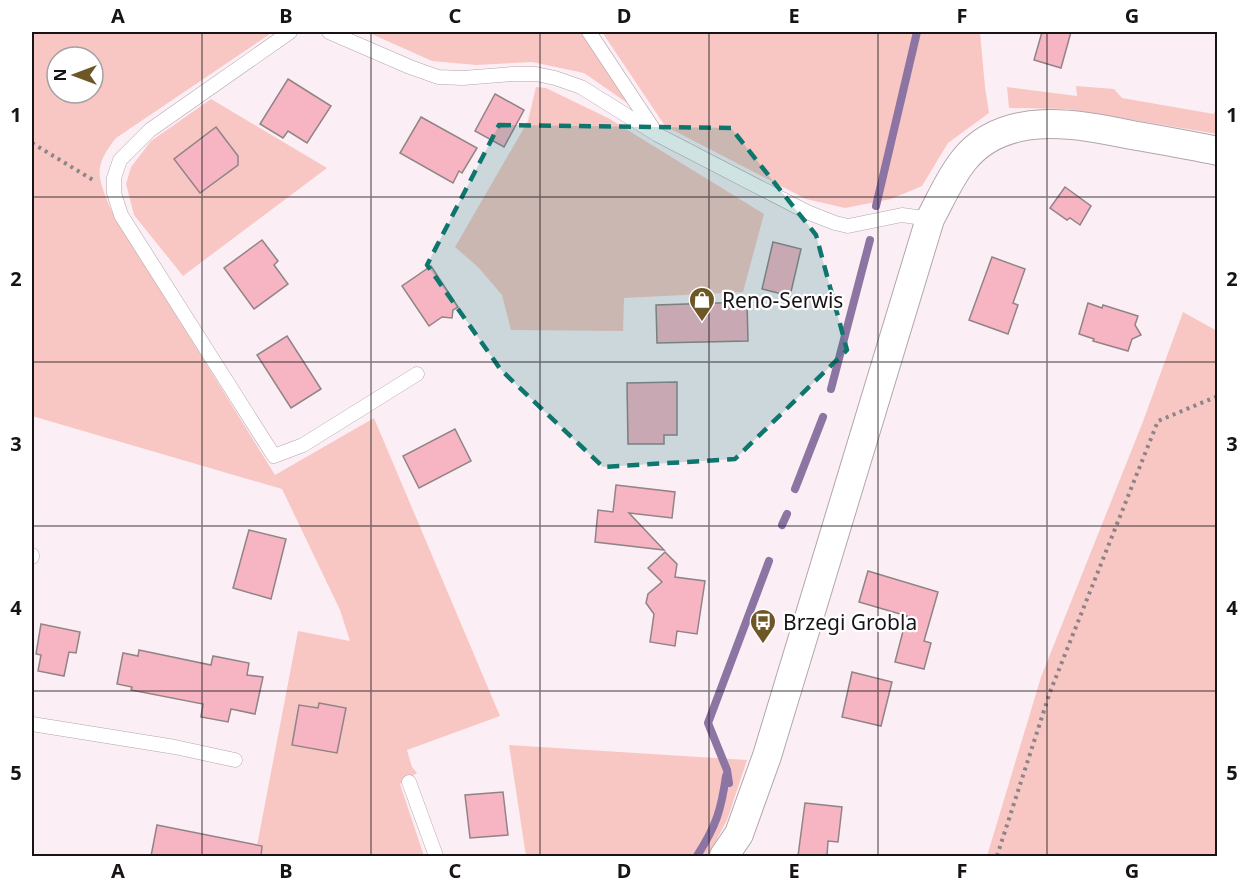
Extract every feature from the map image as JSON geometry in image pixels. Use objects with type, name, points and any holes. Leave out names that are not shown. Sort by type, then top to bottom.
[{"type":"street","points":[[724,856],[739,834],[767,756],[930,219],[947,186],[965,159],[993,137],[1005,131],[1022,126],[1055,124],[1084,126],[1218,151]]},
{"type":"lane","points":[[290,32],[150,130],[120,160],[114,178],[114,193],[121,215],[274,456],[303,445],[417,374]]},
{"type":"lane","points":[[329,32],[438,77],[537,74],[581,87],[658,135],[807,212],[835,223],[848,226],[902,214],[930,219]]},
{"type":"lane","points":[[589,32],[658,135]]},
{"type":"lane","points":[[32,724],[175,747],[235,760]]},
{"type":"lane","points":[[409,782],[436,856]]},
{"type":"path","points":[[32,143],[114,193]]},
{"type":"path","points":[[997,856],[1050,692],[1158,421],[1218,396]]},
{"type":"highlighted area","points":[[499,125],[731,128],[816,235],[847,350],[735,459],[603,467],[501,370],[427,265]]},
{"type":"shaded area","points":[[32,32],[273,32],[116,138],[100,165],[101,181],[111,210],[275,475],[374,418],[500,716],[407,750],[412,767],[417,773],[400,784],[424,856],[255,856],[298,631],[350,641],[340,610],[282,489],[32,416]]},
{"type":"shaded area","points":[[367,32],[583,32],[633,107],[584,73],[532,62],[476,65],[432,61]]},
{"type":"shaded area","points":[[602,32],[980,32],[989,113],[948,143],[922,186],[891,199],[845,208],[806,199],[665,126]]},
{"type":"shaded area","points":[[1076,86],[1114,89],[1122,98],[1214,114],[1217,102],[1217,134],[1068,109],[1009,108],[1007,87],[1077,96]]},
{"type":"shaded area","points":[[536,87],[546,88],[608,118],[764,214],[743,292],[624,298],[623,331],[511,330],[502,295],[478,267],[455,247],[528,121]]},
{"type":"shaded area","points":[[211,99],[327,168],[183,276],[134,215],[126,184],[131,167],[151,141]]},
{"type":"shaded area","points":[[1183,312],[1217,331],[1217,856],[987,856],[1041,677],[1142,424]]},
{"type":"shaded area","points":[[509,745],[747,760],[727,820],[708,856],[526,856]]},
{"type":"building","points":[[1042,32],[1071,32],[1061,68],[1034,60]]},
{"type":"building","points":[[288,79],[331,106],[307,143],[288,131],[283,138],[260,124]]},
{"type":"building","points":[[495,94],[524,110],[504,147],[475,131]]},
{"type":"building","points":[[421,117],[477,148],[462,173],[459,171],[453,183],[400,153]]},
{"type":"building","points":[[216,127],[238,156],[238,165],[200,193],[174,159]]},
{"type":"building","points":[[1065,187],[1091,206],[1080,225],[1070,218],[1067,220],[1050,208]]},
{"type":"building","points":[[262,240],[278,261],[274,265],[288,284],[254,309],[224,268]]},
{"type":"building","points":[[773,242],[801,249],[790,296],[762,289]]},
{"type":"building","points":[[992,257],[1025,269],[1013,303],[1018,305],[1008,334],[969,320]]},
{"type":"building","points":[[431,266],[458,307],[453,310],[452,318],[442,317],[429,326],[402,286]]},
{"type":"building","name":"Reno-Serwis","points":[[747,302],[748,341],[657,343],[656,305]]},
{"type":"building","points":[[1088,303],[1102,308],[1103,305],[1138,316],[1135,325],[1141,335],[1132,339],[1128,351],[1093,341],[1094,339],[1079,334]]},
{"type":"building","points":[[287,336],[321,389],[291,408],[257,355]]},
{"type":"building","points":[[677,382],[677,435],[664,435],[664,444],[628,444],[627,383]]},
{"type":"building","points":[[455,429],[471,461],[419,488],[403,456]]},
{"type":"building","points":[[616,485],[675,492],[672,518],[629,513],[664,550],[595,542],[598,510],[613,512]]},
{"type":"building","points":[[249,530],[286,539],[271,599],[233,588]]},
{"type":"building","points":[[665,552],[677,564],[675,577],[705,581],[697,634],[677,631],[675,646],[650,642],[654,614],[646,603],[648,594],[662,582],[648,568]]},
{"type":"building","points":[[868,571],[938,592],[924,641],[931,643],[924,669],[895,662],[907,616],[859,602]]},
{"type":"building","points":[[41,624],[80,632],[76,653],[69,652],[64,676],[38,671],[41,655],[36,654]]},
{"type":"building","points":[[139,650],[211,665],[213,656],[249,663],[247,675],[263,677],[255,714],[231,709],[228,722],[201,717],[203,704],[131,690],[132,687],[117,684],[123,653],[138,656]]},
{"type":"building","points":[[852,672],[892,682],[881,726],[842,717]]},
{"type":"building","points":[[319,703],[346,708],[337,753],[292,745],[299,705],[318,708]]},
{"type":"building","points":[[503,792],[508,835],[470,838],[465,795]]},
{"type":"building","points":[[805,803],[842,807],[838,842],[828,841],[827,856],[798,856]]},
{"type":"building","points":[[157,825],[262,846],[261,856],[151,856]]},
{"type":"waterway","points":[[876,206],[917,32]]},
{"type":"waterway","points":[[831,389],[870,240]]},
{"type":"waterway","points":[[795,489],[823,417]]},
{"type":"waterway","points":[[782,525],[787,514]]},
{"type":"waterway","points":[[729,783],[727,770],[708,723],[769,561]]},
{"type":"waterway","points":[[697,856],[717,818],[726,776]]},
{"type":"place","name":"Reno-Serwis","points":[[702,323]]},
{"type":"place","name":"Brzegi Grobla","points":[[763,645]]}]
